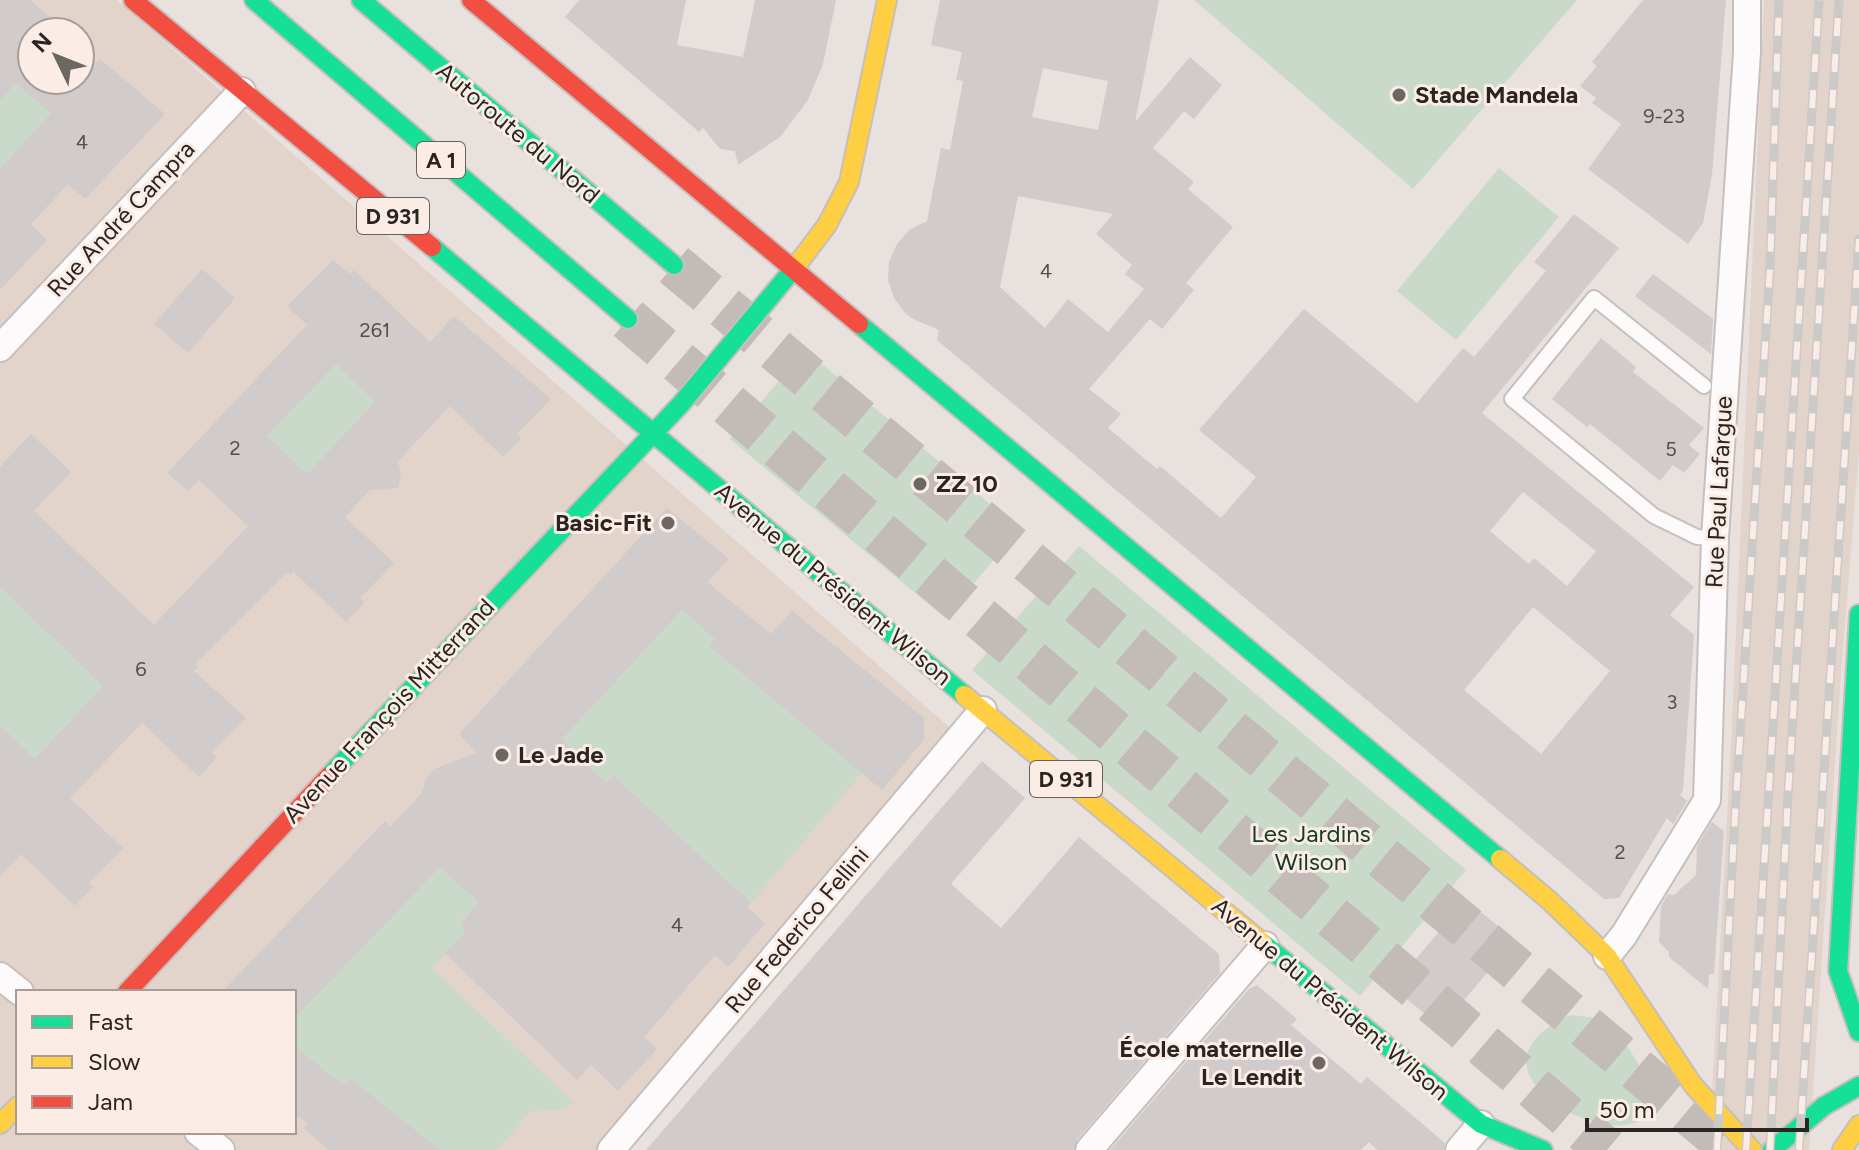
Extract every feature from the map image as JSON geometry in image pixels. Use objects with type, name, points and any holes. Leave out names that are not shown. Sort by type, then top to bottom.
[{"type":"main road","name":"Avenue du Président Wilson","points":[[133,0],[1481,1124],[1543,1150]]},
{"type":"main road","name":"A 1","points":[[254,0],[628,319]]},
{"type":"main road","name":"Autoroute du Nord","points":[[361,0],[674,265]]},
{"type":"main road","points":[[471,0],[1550,901],[1607,956],[1693,1085],[1752,1150]]},
{"type":"main road","name":"Avenue François Mitterrand","points":[[129,990],[696,388],[827,225],[849,182],[887,0]]},
{"type":"main road","points":[[1859,614],[1838,971],[1859,1032]]},
{"type":"main road","points":[[1772,1150],[1841,1094],[1859,1086]]},
{"type":"main road","points":[[0,1124],[16,1108]]},
{"type":"main road","points":[[1842,1150],[1859,1125]]},
{"type":"street","name":"Rue Paul Lafargue","points":[[1607,956],[1624,935],[1707,800],[1715,538],[1747,52],[1747,0]]},
{"type":"street","name":"Rue André Campra","points":[[0,348],[242,91]]},
{"type":"street","name":"Rue Federico Fellini","points":[[611,1150],[983,710]]},
{"type":"street","points":[[1089,1150],[1265,945]]},
{"type":"street","points":[[0,976],[18,990]]},
{"type":"street","points":[[1459,1150],[1481,1124]]},
{"type":"street","points":[[201,1134],[221,1150]]},
{"type":"lane","points":[[1704,386],[1594,298],[1512,399],[1654,516],[1697,537],[1715,538]]},
{"type":"shaded area","points":[[0,0],[117,0],[957,734],[602,1150],[0,1150]]},
{"type":"shaded area","points":[[1764,0],[1859,0],[1859,451],[1809,1150],[1709,1150],[1731,745]]},
{"type":"green space","name":"Stade Mandela","points":[[1194,0],[1577,0],[1413,189]]},
{"type":"green space","points":[[16,82],[16,96],[31,96],[44,107],[52,98],[59,104],[0,169],[0,85],[8,92]]},
{"type":"green space","points":[[1499,168],[1559,217],[1456,340],[1397,291]]},
{"type":"green space","points":[[805,350],[1020,529],[945,618],[730,439]]},
{"type":"green space","points":[[336,364],[375,402],[307,474],[267,436]]},
{"type":"green space","name":"Les Jardins Wilson","points":[[1079,546],[1466,870],[1360,996],[972,670]]},
{"type":"green space","points":[[0,587],[103,686],[35,759],[0,725]]},
{"type":"green space","points":[[682,610],[715,639],[710,647],[862,773],[751,903],[614,776],[606,783],[590,767],[523,781]]},
{"type":"green space","points":[[440,867],[478,902],[460,924],[466,931],[432,968],[574,1103],[553,1110],[532,1110],[496,1150],[440,1150],[350,1078],[343,1085],[296,1048],[296,1017]]},
{"type":"green space","points":[[1570,1015],[1605,1023],[1632,1053],[1645,1081],[1647,1094],[1647,1107],[1642,1118],[1624,1125],[1599,1123],[1573,1114],[1549,1099],[1532,1080],[1527,1058],[1538,1036]]},
{"type":"building","points":[[0,0],[30,0],[49,16],[16,16],[16,84],[0,102]]},
{"type":"building","points":[[579,0],[686,0],[677,45],[743,57],[755,0],[836,0],[823,64],[808,100],[780,137],[738,165],[735,151],[720,149],[703,128],[699,132],[565,17]]},
{"type":"building","points":[[940,0],[1159,0],[1135,122],[1190,57],[1222,85],[1194,119],[1184,111],[1153,148],[1194,182],[1188,189],[1233,227],[1186,283],[1194,290],[1162,329],[1150,319],[1089,389],[1121,414],[1108,428],[1157,469],[1160,466],[1221,518],[1256,477],[1199,430],[1304,309],[1417,403],[1463,348],[1474,357],[1546,271],[1534,262],[1574,214],[1619,248],[1482,413],[1694,587],[1670,615],[1694,635],[1683,790],[1680,795],[1687,801],[1673,824],[1667,818],[1619,898],[1604,899],[937,340],[939,330],[905,313],[894,298],[888,280],[889,261],[897,244],[909,230],[927,221],[941,148],[950,150],[963,81],[956,80],[962,52],[931,45]],"holes":[[[1043,68],[1108,81],[1098,130],[1032,117]],[[1018,196],[1113,214],[1096,234],[1132,265],[1125,274],[1144,289],[1108,332],[1068,299],[1045,328],[1000,287]],[[1523,492],[1596,551],[1567,586],[1534,558],[1529,564],[1490,531]],[[1533,607],[1610,671],[1541,754],[1464,690]]]},
{"type":"building","points":[[1643,0],[1726,0],[1712,175],[1703,223],[1688,244],[1588,169],[1621,124],[1592,103],[1596,98],[1580,86],[1597,66],[1592,62]]},
{"type":"building","points":[[100,59],[165,114],[85,199],[68,184],[31,224],[47,240],[0,290],[0,169],[51,113],[31,96],[96,96],[96,63]]},
{"type":"building","points":[[333,260],[350,274],[354,270],[430,342],[454,316],[551,399],[517,434],[521,438],[503,457],[450,406],[398,461],[401,474],[398,488],[370,490],[345,517],[394,563],[360,598],[365,602],[346,622],[293,571],[290,575],[287,572],[195,664],[198,667],[194,671],[246,718],[211,753],[217,757],[199,777],[142,723],[70,798],[123,848],[89,883],[93,887],[75,906],[21,854],[0,876],[0,725],[35,759],[103,686],[0,587],[0,467],[31,434],[71,472],[34,511],[154,625],[248,526],[199,480],[188,491],[167,473],[307,325],[287,306]],"holes":[[[336,364],[375,402],[307,474],[267,436]]]},
{"type":"building","points":[[202,269],[235,298],[188,353],[154,324]]},
{"type":"building","points":[[1653,274],[1713,319],[1711,354],[1635,296]]},
{"type":"building","points":[[1601,338],[1636,367],[1633,372],[1704,428],[1689,445],[1700,454],[1684,473],[1673,465],[1660,481],[1590,424],[1587,427],[1552,399]]},
{"type":"building","points":[[667,508],[729,559],[707,582],[771,634],[792,611],[924,718],[924,740],[882,790],[709,646],[715,639],[682,610],[562,739],[606,783],[614,776],[751,903],[747,907],[765,923],[728,967],[715,955],[644,1037],[657,1049],[618,1091],[591,1065],[577,1080],[445,953],[466,931],[460,925],[478,902],[440,867],[296,1017],[296,990],[224,990],[385,821],[390,827],[422,793],[426,778],[434,769],[477,753],[459,734]]},
{"type":"building","points":[[982,761],[1025,798],[951,884],[1001,928],[1079,837],[1219,954],[1220,973],[1077,1140],[1073,1150],[646,1150]]},
{"type":"building","points":[[1712,822],[1724,831],[1714,974],[1709,974],[1708,989],[1669,957],[1669,952],[1659,942],[1661,906],[1668,894],[1674,895],[1696,875],[1697,846]]},
{"type":"building","points":[[1466,900],[1515,940],[1441,1027],[1392,987]]},
{"type":"building","points":[[1257,985],[1297,1019],[1291,1025],[1361,1084],[1367,1077],[1445,1143],[1443,1150],[1377,1150],[1369,1142],[1361,1150],[1110,1150],[1249,989]]},
{"type":"building","points":[[296,1048],[343,1085],[350,1078],[440,1150],[329,1150],[304,1129],[308,1124],[296,1115]]},
{"type":"tunnel","points":[[674,265],[1733,1150]]},
{"type":"tunnel","points":[[628,319],[1607,1150]]},
{"type":"railway","points":[[1717,1150],[1770,268],[1779,0]]},
{"type":"railway","points":[[1746,1150],[1819,0]]},
{"type":"railway","points":[[1770,1150],[1788,794],[1839,0]]},
{"type":"railway","points":[[1799,1150],[1859,239]]},
{"type":"traffic: fast","points":[[254,0],[628,319]]},
{"type":"traffic: fast","points":[[361,0],[674,265]]},
{"type":"traffic: fast","points":[[432,247],[964,695]]},
{"type":"traffic: fast","points":[[329,776],[681,404],[796,266]]},
{"type":"traffic: fast","points":[[859,324],[1500,859]]},
{"type":"traffic: fast","points":[[1859,614],[1838,971],[1859,1032]]},
{"type":"traffic: fast","points":[[1263,943],[1481,1124],[1543,1150]]},
{"type":"traffic: fast","points":[[1772,1150],[1824,1106],[1859,1086]]},
{"type":"traffic: slow","points":[[796,266],[827,225],[849,182],[887,0]]},
{"type":"traffic: slow","points":[[964,695],[1263,943]]},
{"type":"traffic: slow","points":[[1500,859],[1550,901],[1607,956],[1693,1085],[1752,1150]]},
{"type":"traffic: slow","points":[[0,1124],[16,1108]]},
{"type":"traffic: slow","points":[[1842,1150],[1859,1125]]},
{"type":"traffic: jam","points":[[133,0],[432,247]]},
{"type":"traffic: jam","points":[[471,0],[859,324]]},
{"type":"traffic: jam","points":[[129,990],[329,776]]},
{"type":"place","name":"Stade Mandela","points":[[1399,95]]},
{"type":"place","name":"ZZ 10","points":[[920,484]]},
{"type":"place","name":"Basic-Fit","points":[[668,523]]},
{"type":"place","name":"Le Jade","points":[[502,755]]},
{"type":"place","name":"École maternelle Le Lendit","points":[[1319,1063]]}]
